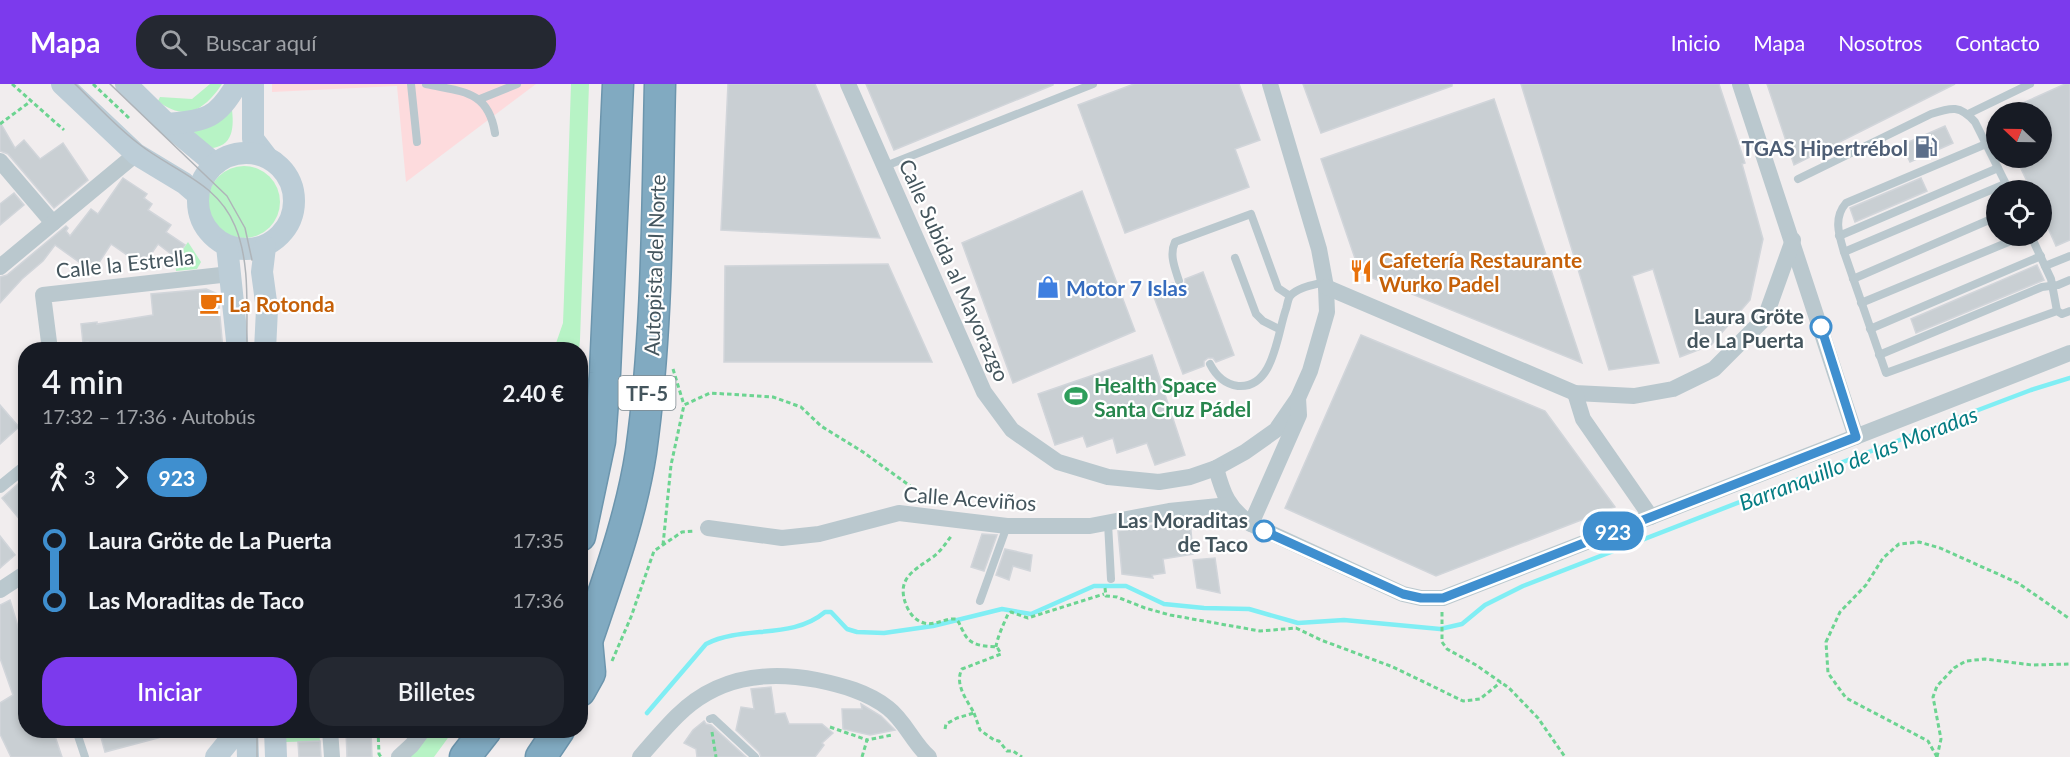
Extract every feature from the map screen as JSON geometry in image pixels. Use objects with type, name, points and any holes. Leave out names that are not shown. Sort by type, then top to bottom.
[{"type":"highway","name":"Autopista del Norte","points":[[588,498],[600,441],[605,374],[618,84]]},
{"type":"highway","name":"Autopista del Norte","points":[[588,636],[624,532],[640,453],[654,328],[660,84]]},
{"type":"highway","points":[[659,138],[675,99],[676,84]]},
{"type":"highway","points":[[465,757],[480,738]]},
{"type":"highway","points":[[520,757],[532,738]]},
{"type":"highway","points":[[541,757],[554,738]]},
{"type":"main road","points":[[62,84],[136,154],[184,183],[198,195]]},
{"type":"main road","points":[[126,84],[167,124],[224,159],[250,153],[266,156]]},
{"type":"main road","points":[[167,124],[194,123],[209,117],[225,103],[238,84]]},
{"type":"main road","points":[[238,84],[240,140],[201,183],[198,195],[199,213],[206,230],[227,246],[242,250],[265,247],[273,242],[289,226],[295,205],[292,184],[280,166],[266,156],[254,139],[253,84]]},
{"type":"main road","points":[[227,246],[237,342]]},
{"type":"main road","points":[[265,247],[262,272],[267,309],[265,342]]},
{"type":"main road","points":[[216,757],[231,738]]},
{"type":"main road","points":[[247,738],[248,757]]},
{"type":"main road","points":[[275,738],[276,757]]},
{"type":"street","name":"Calle Subida al Mayorazgo","points":[[848,84],[984,392],[1012,430],[1058,462],[1108,477],[1159,482],[1190,477],[1216,468],[1245,452],[1276,430],[1298,398],[1310,371],[1327,312],[1319,249],[1270,84]]},
{"type":"street","points":[[1740,84],[1856,437]]},
{"type":"street","points":[[0,267],[136,154]]},
{"type":"street","points":[[0,161],[53,223]]},
{"type":"street","points":[[1325,284],[1575,393],[1634,396],[1673,389],[1714,369],[1765,318],[1793,240]]},
{"type":"street","name":"Calle la Estrella","points":[[49,342],[43,295],[230,274]]},
{"type":"street","points":[[1216,468],[1229,505],[1251,524],[1403,594],[1421,598],[1443,598],[2070,353]]},
{"type":"street","points":[[1575,393],[1583,420],[1651,517]]},
{"type":"street","points":[[1251,524],[1299,415],[1298,398]]},
{"type":"street","points":[[0,488],[18,473]]},
{"type":"street","name":"Calle Aceviños","points":[[708,528],[782,538],[819,534],[898,513],[1007,526],[1090,526],[1169,511],[1229,505]]},
{"type":"street","points":[[0,590],[18,578]]},
{"type":"street","points":[[640,757],[678,715],[700,698],[725,685],[750,677],[776,674],[829,683],[857,691],[890,709],[911,739],[929,757]]},
{"type":"street","points":[[331,738],[332,757]]},
{"type":"street","points":[[399,757],[416,738]]},
{"type":"lane","points":[[411,84],[417,142]]},
{"type":"lane","points":[[426,84],[463,92],[480,99],[492,116],[495,133]]},
{"type":"lane","points":[[480,99],[517,84]]},
{"type":"lane","points":[[883,167],[1093,84]]},
{"type":"lane","points":[[1968,114],[2030,84]]},
{"type":"lane","points":[[1798,179],[1931,114],[1947,108],[1958,108],[1976,122],[1986,144],[1846,203],[1838,215],[1839,236],[1886,373],[2057,311]]},
{"type":"lane","points":[[1839,236],[1998,168],[2004,180]]},
{"type":"lane","points":[[1844,252],[1986,195]]},
{"type":"lane","points":[[1179,281],[1172,257],[1172,247],[1175,242],[1251,214],[1278,288],[1290,296]]},
{"type":"lane","points":[[1853,279],[1986,221]]},
{"type":"lane","points":[[1861,303],[1999,246]]},
{"type":"lane","points":[[2036,246],[2052,286],[2057,311],[2062,314],[2070,311]]},
{"type":"lane","points":[[1870,329],[2041,256]]},
{"type":"lane","points":[[2045,266],[2070,256]]},
{"type":"lane","points":[[1235,258],[1256,314],[1263,321],[1279,329]]},
{"type":"lane","points":[[1879,355],[2042,287],[2070,280]]},
{"type":"lane","points":[[1210,364],[1215,374],[1223,381],[1241,386],[1259,379],[1268,369],[1273,358],[1279,329],[1290,296],[1302,288],[1325,284]]},
{"type":"lane","points":[[1108,523],[1111,579]]},
{"type":"lane","points":[[980,601],[1007,526]]},
{"type":"lane","points":[[710,718],[713,718],[755,757]]},
{"type":"lane","points":[[79,738],[85,757]]},
{"type":"path","points":[[13,84],[64,130]]},
{"type":"path","points":[[93,84],[129,119],[126,124]]},
{"type":"path","points":[[0,124],[31,101]]},
{"type":"path","points":[[663,545],[671,465],[684,405],[710,393],[772,398],[801,407],[821,426],[863,452],[957,520],[943,548],[935,556],[921,563],[904,582],[902,596],[909,613],[918,620],[932,624],[956,619],[968,640],[974,644],[996,647],[1000,651],[1001,654],[962,669],[959,675],[963,692],[981,730],[999,741],[1007,751],[1013,751],[1022,757]]},
{"type":"path","points":[[608,671],[631,617],[654,551],[682,532],[708,528]]},
{"type":"path","points":[[1937,757],[1928,741],[1846,698],[1828,673],[1826,642],[1840,612],[1866,585],[1883,558],[1899,544],[1919,542],[1940,548],[2018,583],[2070,619]]},
{"type":"path","points":[[1104,594],[1104,588],[1111,579]]},
{"type":"path","points":[[996,647],[1008,614],[1011,612],[1028,618],[1104,594],[1170,615],[1260,631],[1296,628],[1393,667],[1463,700],[1480,699],[1501,682]]},
{"type":"path","points":[[1443,598],[1440,629],[1442,642],[1448,649],[1501,682],[1538,718],[1565,757]]},
{"type":"path","points":[[1937,757],[1941,740],[1933,697],[1937,686],[1954,668],[1966,661],[1985,659],[2032,665],[2070,664]]},
{"type":"path","points":[[945,729],[946,724],[974,713]]},
{"type":"path","points":[[710,718],[716,757]]},
{"type":"path","points":[[830,727],[867,740],[899,734],[904,743],[911,739]]},
{"type":"path","points":[[378,738],[381,757]]},
{"type":"path","points":[[862,757],[867,740]]},
{"type":"shaded area","points":[[272,84],[536,84],[406,182],[397,86],[272,92]]},
{"type":"green space","points":[[210,84],[222,84],[209,100],[194,110],[177,111],[158,101],[160,97],[192,99]]},
{"type":"green space","points":[[571,84],[589,84],[580,342],[556,342],[563,323]]},
{"type":"green space","points":[[231,102],[231,135],[228,140],[215,148],[205,146],[192,129]]},
{"type":"green space","points":[[244,166],[264,172],[274,182],[280,202],[274,222],[264,232],[244,238],[224,232],[214,222],[208,202],[214,182],[224,172]]},
{"type":"green space","points":[[188,242],[201,262],[197,269],[176,271],[175,261]]},
{"type":"green space","points":[[286,738],[320,738],[320,741],[286,742]]},
{"type":"green space","points":[[425,738],[448,738],[434,757],[409,757]]},
{"type":"building","points":[[728,84],[815,84],[880,238],[721,230]]},
{"type":"building","points":[[866,84],[1053,84],[1053,85],[894,150]]},
{"type":"building","points":[[1134,84],[1239,84],[1260,140],[1235,149],[1249,187],[1125,233],[1078,105]]},
{"type":"building","points":[[1303,84],[1452,84],[1452,86],[1321,133]]},
{"type":"building","points":[[1521,84],[1719,84],[1745,163],[1742,164],[1763,239],[1750,300],[1711,345],[1680,357],[1653,269],[1632,276],[1659,363],[1609,370]]},
{"type":"building","points":[[1767,84],[1955,84],[1794,165]]},
{"type":"building","points":[[2065,84],[2070,84],[2070,240],[2056,246],[2052,237],[2052,180],[2026,180],[2021,168],[2052,168],[2052,102],[2025,102]]},
{"type":"building","points":[[1494,99],[1582,363],[1360,273],[1321,159]]},
{"type":"building","points":[[0,122],[15,148],[24,140],[40,159],[63,143],[88,180],[54,208],[8,154],[0,151]]},
{"type":"building","points":[[1945,126],[1953,143],[1910,162],[1902,145]]},
{"type":"building","points":[[123,178],[147,194],[144,198],[152,204],[148,210],[171,225],[166,232],[185,245],[175,257],[158,244],[143,266],[111,244],[93,272],[55,245],[43,261],[0,303],[0,277],[7,275],[66,226],[68,228],[66,231],[70,236],[91,209],[98,214]]},
{"type":"building","points":[[1921,178],[1927,191],[1855,222],[1850,208]]},
{"type":"building","name":"Motor 7 Islas","points":[[1082,191],[1135,331],[1013,383],[962,243]]},
{"type":"building","points":[[14,193],[24,205],[0,225],[0,204]]},
{"type":"building","points":[[888,264],[932,362],[724,362],[725,266]]},
{"type":"building","points":[[2037,265],[2044,280],[1916,333],[1911,319]]},
{"type":"building","points":[[1203,272],[1234,355],[1216,362],[1213,358],[1208,358],[1204,361],[1204,366],[1183,374],[1152,292],[1173,283],[1181,287],[1185,279]]},
{"type":"building","points":[[206,289],[218,294],[222,342],[83,342],[81,324],[97,322],[97,324],[153,315],[151,294]]},
{"type":"building","points":[[1361,335],[1545,411],[1615,507],[1436,576],[1285,508]]},
{"type":"building","points":[[1152,355],[1185,455],[1155,465],[1147,443],[1117,453],[1113,438],[1087,447],[1083,436],[1055,445],[1038,394]]},
{"type":"building","points":[[0,405],[18,428],[0,444]]},
{"type":"building","points":[[18,484],[18,517],[2,498]]},
{"type":"building","points":[[1190,519],[1193,554],[1163,559],[1165,573],[1152,575],[1153,578],[1122,574],[1118,531]]},
{"type":"building","points":[[982,534],[997,535],[984,571],[971,567]]},
{"type":"building","points":[[0,536],[15,555],[0,568]]},
{"type":"building","points":[[1005,549],[1032,555],[1030,571],[1013,566],[1009,580],[996,575]]},
{"type":"building","points":[[1215,558],[1220,593],[1197,588],[1193,560]]},
{"type":"building","points":[[10,600],[18,626],[18,738],[56,738],[62,757],[11,757],[0,734],[0,703],[13,695],[0,658],[0,605]]},
{"type":"building","points":[[771,687],[775,714],[785,713],[789,724],[822,724],[833,733],[822,743],[824,745],[815,757],[761,757],[759,752],[736,730],[741,707],[754,709],[751,689]]},
{"type":"building","points":[[861,704],[881,716],[895,730],[870,735],[843,729],[842,709],[862,709]]},
{"type":"building","points":[[704,721],[746,757],[697,757],[696,749],[684,743],[693,730]]},
{"type":"building","points":[[101,738],[158,738],[105,752]]},
{"type":"building","points":[[346,738],[371,738],[372,757],[347,757]]},
{"type":"building","points":[[320,741],[321,757],[299,757],[298,742]]},
{"type":"waterway","name":"Barranquillo de las Moradas","points":[[647,713],[706,644],[720,638],[798,626],[812,621],[825,612],[831,612],[847,629],[857,632],[884,633],[933,626],[1002,609],[1031,614],[1094,586],[1126,586],[1164,604],[1249,609],[1298,623],[1344,620],[1440,629],[1462,624],[1485,605],[1523,586],[1936,426],[2031,390],[2070,378]]},
{"type":"tram line","points":[[75,84],[114,123],[152,153],[206,188],[227,211],[240,241],[246,271],[247,342]]},
{"type":"tram line","points":[[110,84],[227,196],[245,228],[252,260]]},
{"type":"tram line","points":[[257,738],[257,757]]},
{"type":"bus line","name":"923","points":[[1264,531],[1403,594],[1421,598],[1443,598],[1856,437],[1821,327]]},
{"type":"place","name":"TGAS Hipertrébol","points":[[1926,147]]},
{"type":"place","name":"Cafetería Restaurante Wurko Padel","points":[[1361,271]]},
{"type":"place","name":"Motor 7 Islas","points":[[1048,287]]},
{"type":"place","name":"La Rotonda","points":[[211,303]]},
{"type":"place","name":"Laura Gröte de La Puerta","points":[[1821,327]]},
{"type":"place","name":"Health Space Santa Cruz Pádel","points":[[1076,396]]},
{"type":"place","name":"Las Moraditas de Taco","points":[[1264,531]]}]
